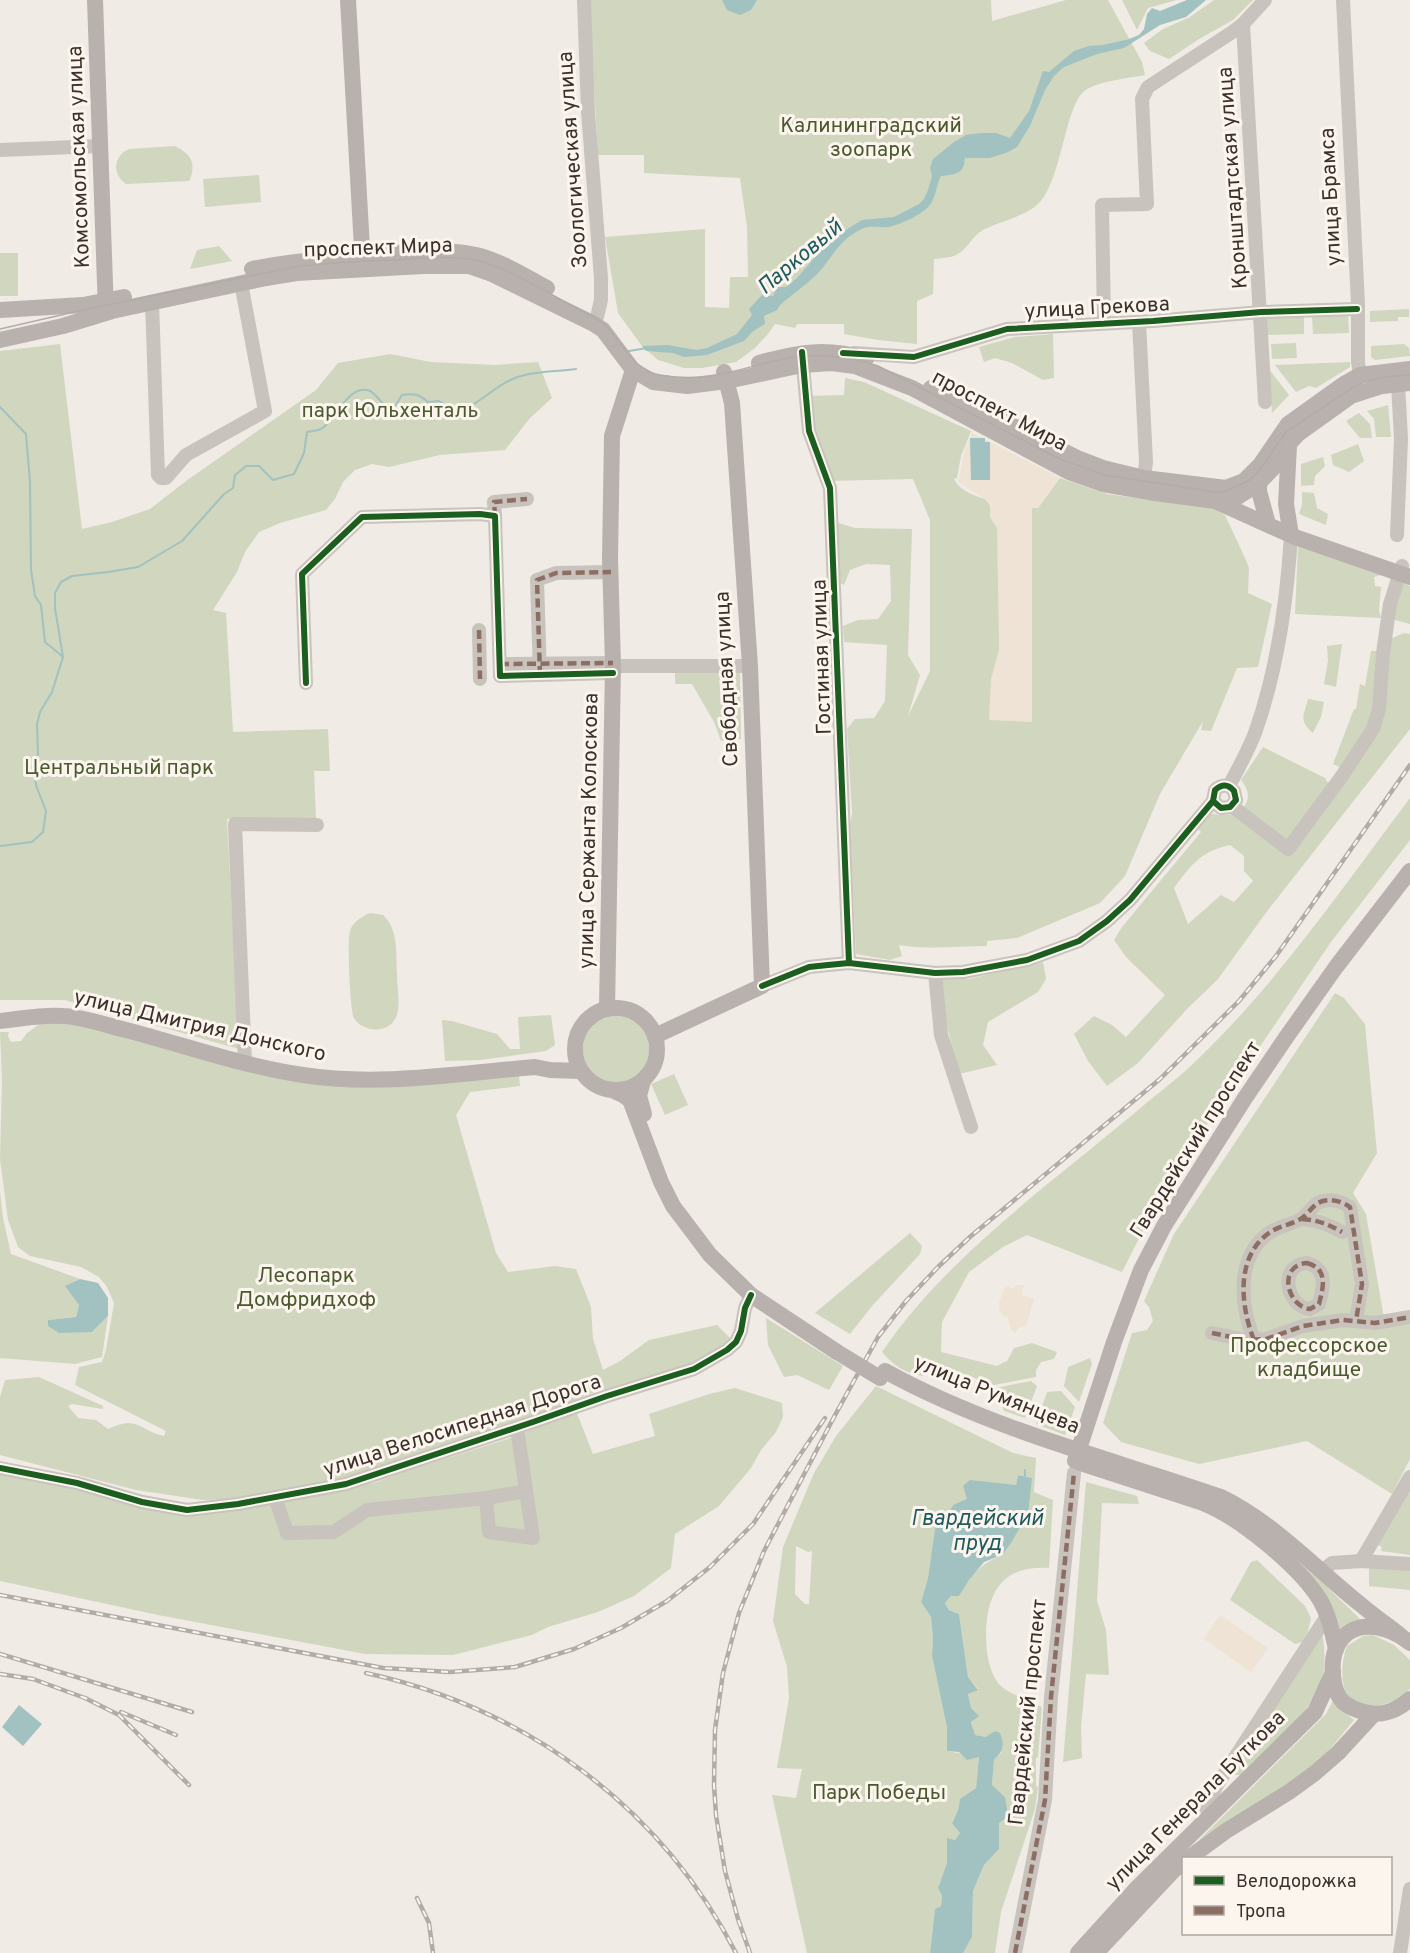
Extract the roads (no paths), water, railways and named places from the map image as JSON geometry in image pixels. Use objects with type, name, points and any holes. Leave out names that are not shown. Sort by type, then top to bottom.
[{"type":"main road","name":"Комсомольская улица","points":[[96,0],[105,307]]},
{"type":"main road","points":[[348,0],[362,263]]},
{"type":"main road","name":"проспект Мира","points":[[0,310],[83,305],[105,307],[152,302],[296,273],[429,251],[453,251],[478,256],[518,272],[602,324],[632,365],[653,382],[687,386],[802,358],[843,353],[871,360],[982,410],[1077,458],[1103,468],[1236,498],[1258,484],[1275,466],[1289,444],[1351,396],[1362,383]]},
{"type":"main road","name":"проспект Мира","points":[[0,340],[63,326],[105,307],[293,261],[362,263]]},
{"type":"main road","name":"проспект Мира","points":[[802,358],[855,366],[881,375],[927,396],[1070,472],[1103,484],[1155,494],[1216,494],[1244,481],[1260,465],[1288,424],[1344,384],[1403,380]]},
{"type":"main road","name":"улица Сержанта Колоскова","points":[[607,1009],[613,667],[612,436],[632,365]]},
{"type":"main road","name":"Свободная улица","points":[[726,376],[732,403],[750,666],[762,986]]},
{"type":"main road","points":[[1289,444],[1286,504],[1290,529]]},
{"type":"main road","points":[[1260,465],[1258,484],[1266,517]]},
{"type":"main road","points":[[1216,494],[1290,529],[1405,572]]},
{"type":"main road","points":[[1236,498],[1266,517]]},
{"type":"main road","name":"Гвардейский проспект","points":[[1076,1462],[1114,1342],[1141,1270],[1164,1226],[1238,1108],[1285,1039],[1410,871]]},
{"type":"main road","points":[[655,1036],[762,986]]},
{"type":"main road","points":[[622,1008],[636,1013],[648,1023],[655,1036],[657,1052],[653,1067],[643,1080],[630,1088],[614,1090],[601,1088],[590,1081],[576,1061],[574,1049],[583,1024],[594,1014],[607,1009],[622,1008]]},
{"type":"main road","name":"улица Дмитрия Донского","points":[[0,1021],[46,1015],[66,1016],[158,1038],[244,1063],[302,1075],[410,1078],[535,1067],[581,1071]]},
{"type":"main road","name":"улица Дмитрия Донского","points":[[535,1067],[541,1063],[562,1059],[574,1049]]},
{"type":"main road","name":"улица Румянцева","points":[[643,1080],[639,1096],[653,1140],[675,1191],[692,1215],[718,1249],[757,1287],[840,1348]]},
{"type":"main road","name":"улица Румянцева","points":[[614,1090],[630,1100],[661,1182],[674,1206],[710,1255],[751,1295],[882,1374],[962,1408],[1076,1462],[1220,1509],[1261,1539],[1306,1582],[1320,1600],[1328,1616],[1336,1649]]},
{"type":"main road","name":"улица Румянцева","points":[[1076,1462],[1221,1497],[1239,1506],[1275,1531],[1360,1605],[1405,1639]]},
{"type":"main road","points":[[1405,1639],[1386,1628],[1370,1626],[1359,1628],[1345,1636],[1336,1649],[1333,1672],[1336,1689],[1342,1701],[1354,1710],[1373,1715],[1390,1712],[1408,1703]]},
{"type":"main road","name":"улица Генерала Буткова","points":[[1078,1953],[1137,1888],[1315,1712],[1333,1672]]},
{"type":"main road","name":"улица Генерала Буткова","points":[[1190,1857],[1226,1831],[1316,1773],[1373,1715]]},
{"type":"main road","name":"улица Генерала Буткова","points":[[1096,1953],[1174,1870],[1182,1864]]},
{"type":"street","name":"Зоологическая улица","points":[[584,0],[588,111],[601,278],[602,324]]},
{"type":"street","points":[[1104,323],[1102,205],[1147,204],[1142,99],[1144,92],[1159,79],[1243,24],[1264,0]]},
{"type":"street","name":"улица Брамса","points":[[1343,0],[1358,362],[1362,383]]},
{"type":"street","name":"Кронштадтская улица","points":[[1243,24],[1265,402]]},
{"type":"street","points":[[0,150],[100,146]]},
{"type":"street","points":[[152,302],[158,475],[166,478],[186,455],[265,411],[241,283]]},
{"type":"street","name":"улица Грекова","points":[[843,353],[914,357],[1007,329],[1261,312],[1357,309]]},
{"type":"street","points":[[1138,322],[1146,462],[1144,478]]},
{"type":"street","name":"Гостиная улица","points":[[802,358],[809,431],[830,488],[849,963]]},
{"type":"street","points":[[1397,535],[1403,380]]},
{"type":"street","points":[[527,499],[494,502],[500,676],[539,669],[750,666]]},
{"type":"street","points":[[306,683],[302,573],[362,517],[480,514],[495,516]]},
{"type":"street","points":[[1229,786],[1255,734],[1274,669],[1284,614],[1290,529]]},
{"type":"street","points":[[539,669],[537,579],[556,573],[611,572]]},
{"type":"street","points":[[1213,801],[1221,808],[1232,806],[1288,849],[1373,729],[1378,709],[1390,604],[1405,572]]},
{"type":"street","points":[[479,630],[480,679]]},
{"type":"street","points":[[762,986],[809,968],[849,963],[935,973],[963,972],[1027,960],[1079,941],[1107,921],[1130,900],[1213,801],[1215,790],[1222,785],[1229,786],[1234,791],[1236,796],[1232,806]]},
{"type":"street","points":[[244,1063],[235,824],[316,825]]},
{"type":"street","points":[[935,973],[941,1035],[971,1127]]},
{"type":"street","points":[[1254,1340],[1245,1311],[1244,1289],[1245,1269],[1251,1253],[1271,1231],[1302,1219],[1317,1203],[1326,1200],[1343,1202],[1350,1207],[1362,1284],[1356,1321]]},
{"type":"street","points":[[1302,1219],[1327,1224],[1342,1232]]},
{"type":"street","name":"улица Велосипедная Дорога","points":[[0,1468],[66,1480],[142,1502],[187,1510],[238,1504],[346,1484],[694,1369],[727,1350],[736,1342],[751,1295]]},
{"type":"street","points":[[1310,1309],[1313,1325]]},
{"type":"street","points":[[1212,1333],[1254,1340],[1266,1339],[1303,1326],[1343,1320],[1375,1323],[1410,1317]]},
{"type":"street","points":[[486,1498],[489,1532],[533,1538],[517,1428]]},
{"type":"street","name":"Гвардейский проспект","points":[[1014,1953],[1044,1800],[1051,1697],[1076,1462]]},
{"type":"street","points":[[1361,1561],[1410,1477]]},
{"type":"street","points":[[275,1497],[287,1533],[334,1532],[367,1510],[486,1498],[526,1491]]},
{"type":"street","points":[[1322,1571],[1332,1563],[1361,1561],[1410,1564]]},
{"type":"street","points":[[1212,1815],[1206,1808],[1217,1785],[1328,1616]]},
{"type":"street","points":[[1217,1785],[1241,1786]]},
{"type":"street","points":[[1400,1953],[1410,1888]]},
{"type":"water","points":[[722,0],[757,0],[751,10],[740,15],[727,10]]},
{"type":"water","points":[[1187,0],[1206,0],[1186,17],[1160,25],[1124,48],[1097,54],[1064,67],[1054,76],[1045,90],[1030,126],[1017,147],[989,158],[965,158],[964,166],[959,172],[941,176],[935,196],[921,213],[893,226],[863,228],[848,238],[815,276],[777,310],[764,316],[765,324],[752,332],[744,341],[707,355],[684,357],[673,353],[646,351],[642,346],[667,345],[697,350],[707,348],[737,334],[752,315],[749,309],[762,295],[773,296],[777,287],[786,287],[823,248],[841,233],[862,220],[894,217],[919,204],[928,190],[933,159],[954,142],[966,135],[980,133],[996,133],[1010,138],[1029,111],[1043,71],[1049,72],[1074,51],[1089,46],[1117,44],[1139,35],[1144,29],[1147,14],[1152,8],[1160,11]]},
{"type":"water","points":[[970,438],[985,438],[985,442],[990,442],[990,480],[971,480]]},
{"type":"water","points":[[80,1279],[98,1283],[108,1298],[108,1316],[92,1332],[59,1333],[48,1326],[48,1320],[76,1317],[79,1305],[65,1286]]},
{"type":"water","name":"Гвардейский пруд","points":[[1018,1475],[1032,1478],[1028,1514],[1002,1555],[984,1562],[959,1596],[951,1596],[945,1603],[949,1610],[959,1614],[968,1677],[978,1690],[968,1694],[971,1708],[979,1716],[971,1722],[975,1735],[986,1737],[995,1731],[1000,1733],[1002,1738],[1002,1748],[994,1760],[992,1785],[1005,1797],[1008,1816],[999,1823],[999,1849],[984,1865],[973,1891],[972,1937],[963,1953],[930,1953],[935,1909],[941,1906],[942,1896],[938,1888],[947,1863],[947,1838],[955,1840],[960,1833],[952,1823],[960,1799],[976,1788],[979,1757],[967,1760],[959,1752],[947,1751],[947,1728],[932,1656],[931,1617],[921,1602],[928,1578],[936,1523],[943,1523],[953,1505],[967,1499],[963,1486],[970,1480],[1016,1485]]},
{"type":"water","points":[[19,1705],[42,1724],[23,1746],[2,1727]]},
{"type":"waterway","name":"Парковый","points":[[1103,46],[1130,40]]},
{"type":"waterway","name":"Парковый","points":[[629,351],[647,348]]},
{"type":"waterway","name":"Парковый","points":[[0,846],[32,842],[43,832],[46,811],[32,768],[38,755],[37,724],[40,712],[52,692],[63,657],[55,608],[55,593],[61,582],[72,576],[138,567],[182,541],[224,494],[233,488],[235,475],[246,466],[259,466],[273,480],[294,474],[304,453],[307,432],[321,429],[326,425],[355,392],[370,391],[387,407],[396,405],[402,395],[416,395],[428,402],[439,401],[458,412],[515,378],[576,369]]},
{"type":"waterway","points":[[0,407],[26,434],[30,482],[31,570],[35,596],[41,605],[45,642],[62,656]]},
{"type":"waterway","points":[[1025,1470],[1025,1476]]},
{"type":"tram line","points":[[0,329],[294,267],[426,258],[469,259],[513,274],[594,317],[609,329],[627,353],[649,372],[694,378],[723,374],[796,357],[832,356],[855,360],[878,366],[1062,460],[1105,475],[1215,492],[1224,492],[1250,480],[1286,432],[1352,388],[1381,378],[1410,375]]},
{"type":"railway","points":[[750,1953],[725,1871],[716,1815],[715,1730],[723,1673],[739,1613],[764,1551],[878,1337],[906,1301],[971,1236],[1160,1079],[1239,1001],[1276,956],[1410,765]]},
{"type":"railway","points":[[0,1595],[383,1668],[450,1672],[515,1667],[574,1649],[621,1628],[667,1601],[710,1567],[753,1524],[825,1418]]},
{"type":"railway","points":[[0,1654],[192,1712]]},
{"type":"railway","points":[[366,1673],[425,1689],[481,1711],[533,1738],[582,1771],[628,1809],[669,1852],[705,1900],[736,1953]]},
{"type":"railway","points":[[0,1674],[33,1679],[85,1698],[119,1715],[189,1785]]},
{"type":"railway","points":[[121,1712],[176,1735]]},
{"type":"railway","points":[[417,1898],[429,1923],[433,1953]]},
{"type":"park label","name":"Калининградский зоопарк","points":[[871,137]]},
{"type":"park label","name":"парк Юльхенталь","points":[[390,410]]},
{"type":"park label","name":"Центральный парк","points":[[119,767]]},
{"type":"park label","name":"Лесопарк Домфридхоф","points":[[306,1287]]},
{"type":"park label","name":"Профессорское кладбище","points":[[1309,1357]]},
{"type":"park label","name":"Парк Победы","points":[[879,1792]]}]
